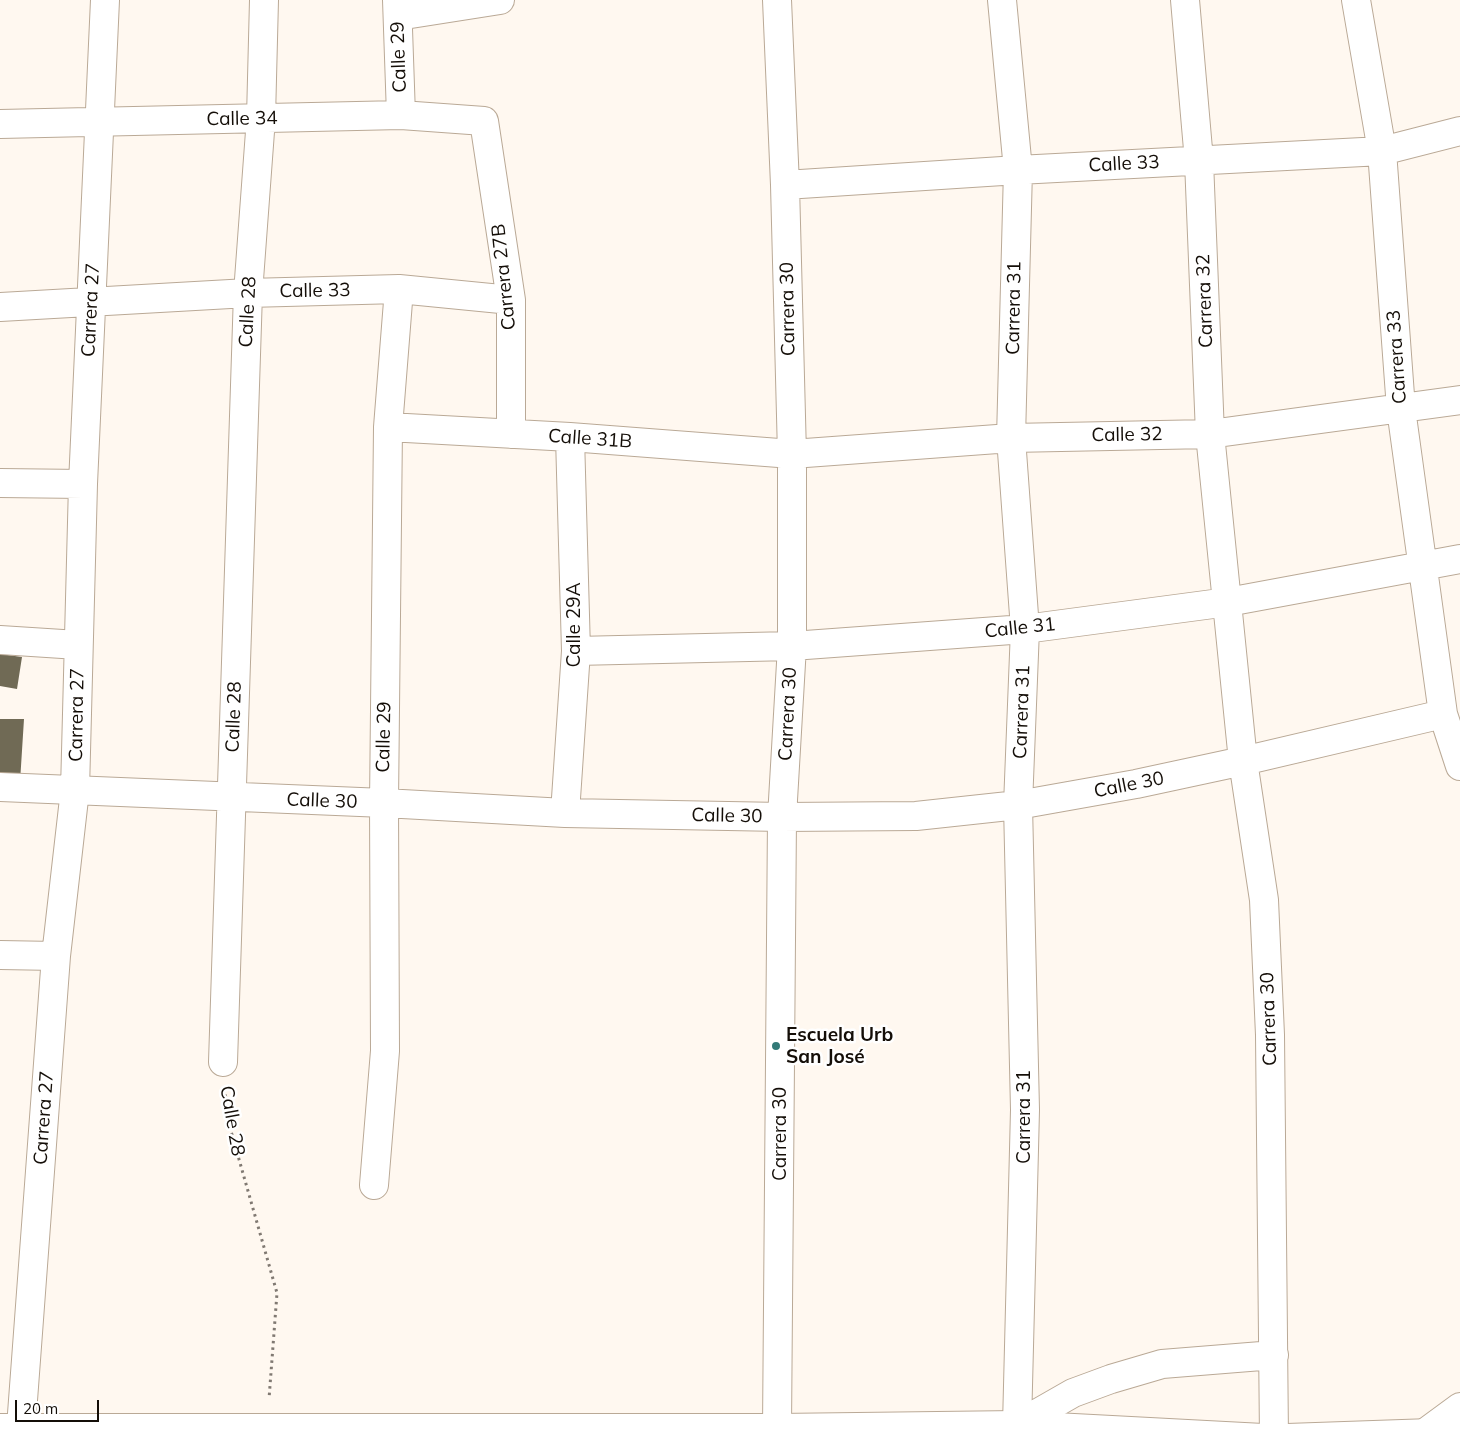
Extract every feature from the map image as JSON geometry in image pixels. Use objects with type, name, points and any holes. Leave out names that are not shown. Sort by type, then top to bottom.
[{"type":"street","name":"Carrera 27","points":[[10,1428],[56,956],[75,790],[82,484],[105,0]]},
{"type":"street","name":"Calle 28","points":[[222,1062],[248,293],[261,118],[264,0]]},
{"type":"street","points":[[397,8],[500,0]]},
{"type":"street","name":"Carrera 30","points":[[777,0],[785,184],[792,454],[792,646],[782,817],[777,1428]]},
{"type":"street","name":"Carrera 31","points":[[1002,0],[1018,170],[1011,438],[1025,629],[1018,805],[1025,1110],[1017,1425]]},
{"type":"street","name":"Carrera 32","points":[[1184,0],[1199,161],[1210,434],[1228,602]]},
{"type":"street","name":"Carrera 33","points":[[1356,0],[1382,151],[1401,409],[1443,714]]},
{"type":"street","name":"Calle 29","points":[[397,8],[401,115]]},
{"type":"street","name":"Calle 34","points":[[0,124],[401,115],[484,120]]},
{"type":"street","name":"Carrera 27B","points":[[484,120],[511,300],[511,434]]},
{"type":"street","name":"Calle 33","points":[[785,184],[1382,151],[1460,131]]},
{"type":"street","name":"Calle 29","points":[[374,1185],[385,1051],[384,803],[388,427],[399,289]]},
{"type":"street","name":"Calle 33","points":[[0,307],[248,293],[399,289],[511,300]]},
{"type":"street","name":"Calle 32","points":[[792,454],[1011,438],[1210,434],[1460,400]]},
{"type":"street","name":"Calle 31B","points":[[388,427],[792,454]]},
{"type":"street","name":"Calle 29A","points":[[566,813],[576,651],[570,438]]},
{"type":"street","points":[[0,483],[82,484]]},
{"type":"street","name":"Calle 31","points":[[576,651],[792,646],[1025,629],[1228,602],[1460,559]]},
{"type":"street","name":"Carrera 30","points":[[1228,602],[1243,761],[1264,900],[1270,1035],[1274,1438]]},
{"type":"street","points":[[0,640],[78,645]]},
{"type":"street","points":[[1443,714],[1460,766]]},
{"type":"street","name":"Calle 30","points":[[0,788],[384,803],[566,813],[782,817],[916,816],[1018,805],[1136,784],[1443,714]]},
{"type":"street","points":[[0,955],[56,956]]},
{"type":"street","points":[[1017,1425],[1073,1393],[1162,1364],[1274,1356]]},
{"type":"street","points":[[1426,1432],[1460,1408]]},
{"type":"street","points":[[10,1428],[777,1428],[1017,1425],[1263,1438]]},
{"type":"street","points":[[1287,1438],[1460,1432]]},
{"type":"path","name":"Calle 28","points":[[222,1062],[227,1117],[277,1292],[267,1428]]},
{"type":"building","points":[[0,654],[22,657],[17,689],[0,686]]},
{"type":"building","points":[[0,719],[24,719],[20,782],[0,781]]},
{"type":"place","name":"Escuela Urb San José","points":[[776,1046]]}]
